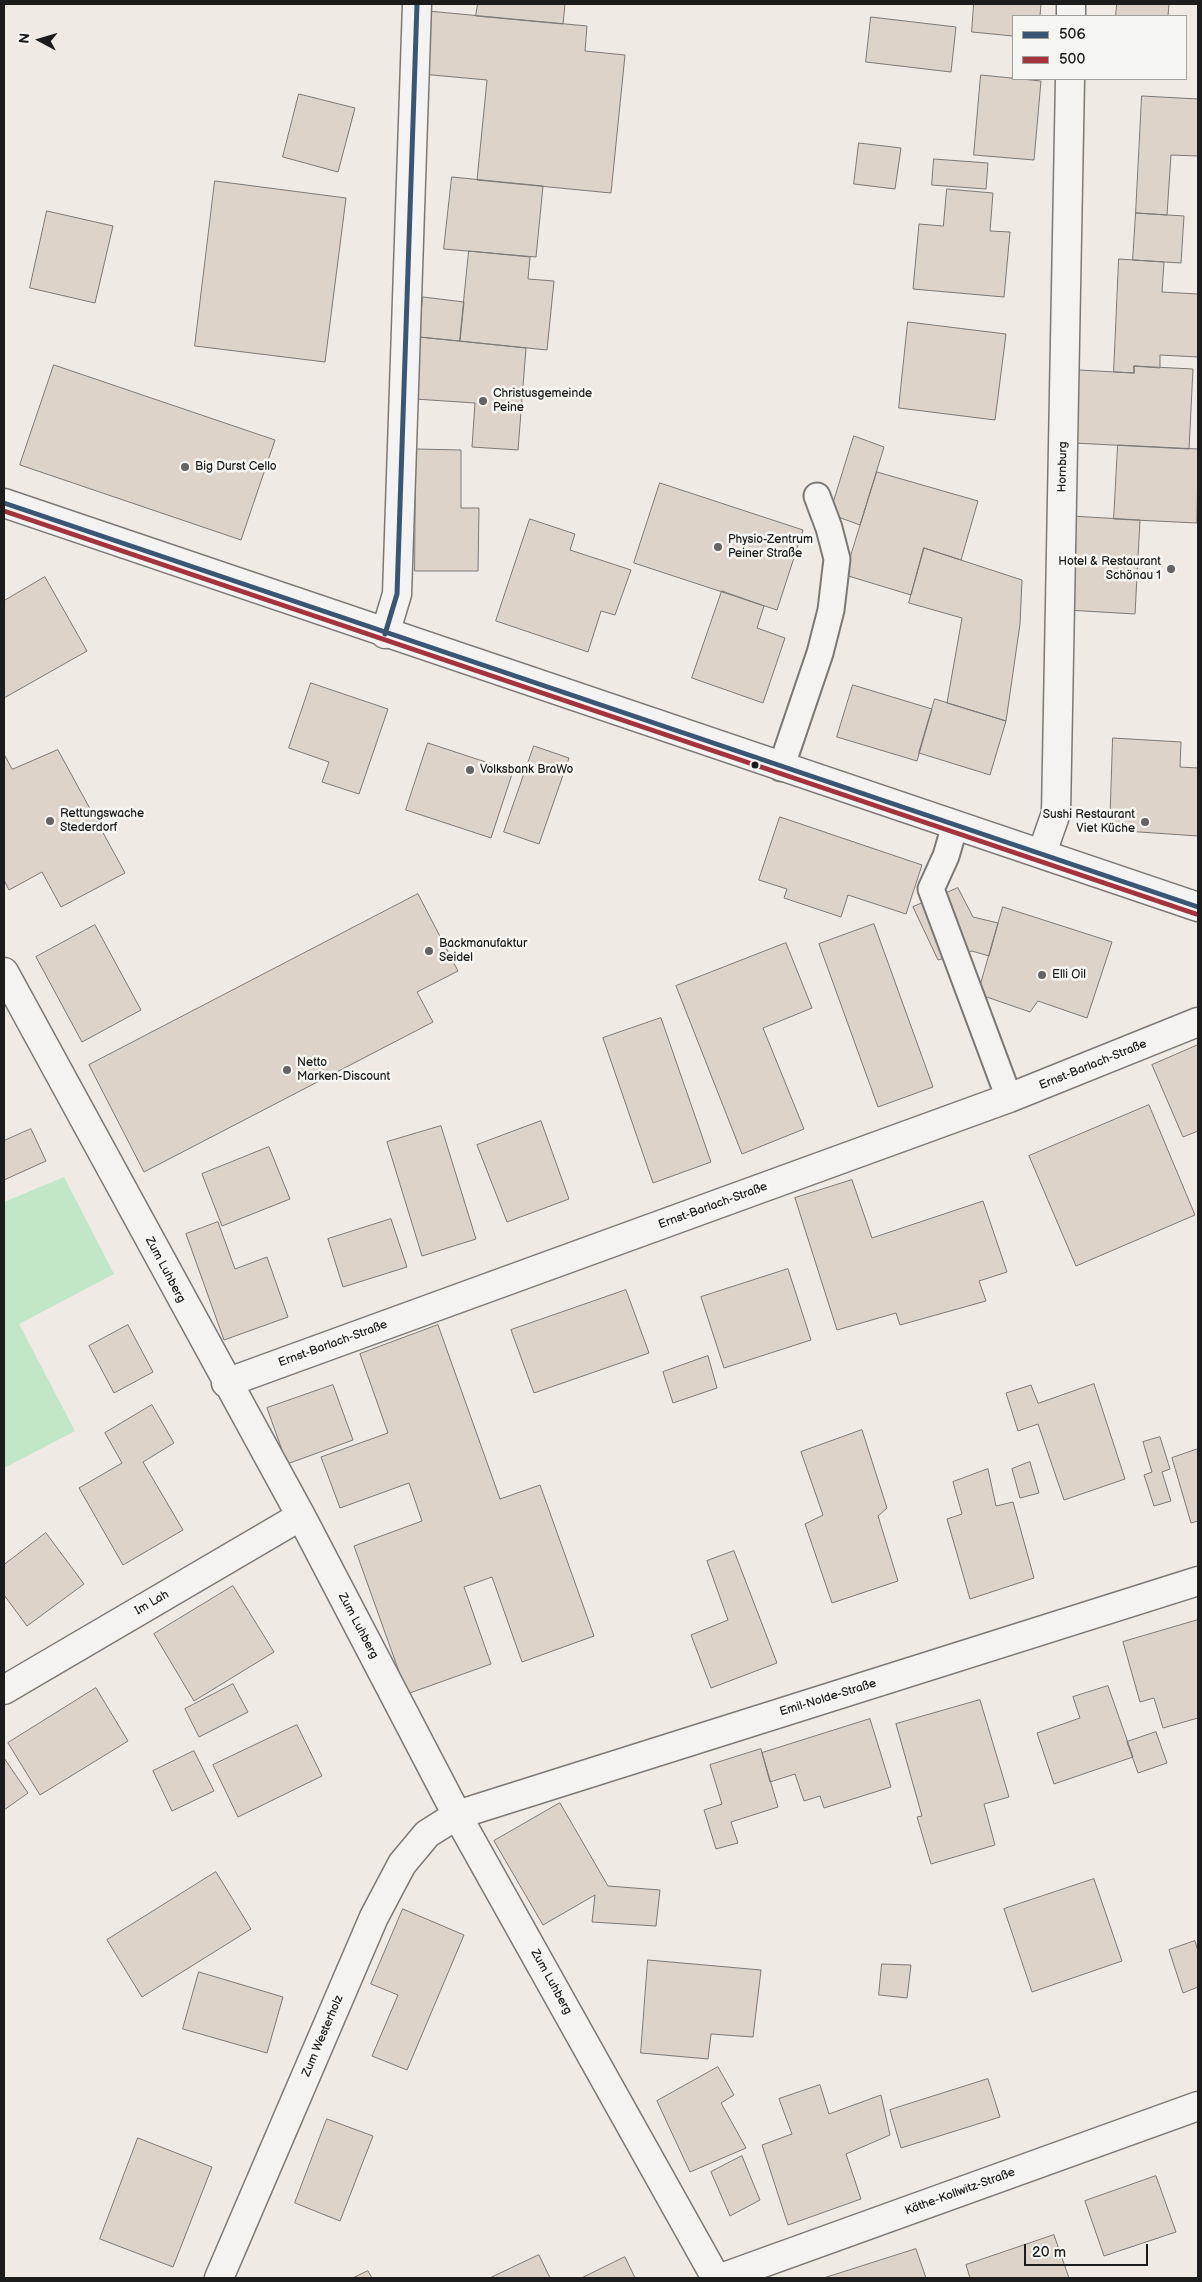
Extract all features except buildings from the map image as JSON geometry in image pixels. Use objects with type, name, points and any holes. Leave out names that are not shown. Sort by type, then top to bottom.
[{"type":"street","points":[[385,634],[397,594],[417,4]]},
{"type":"street","name":"Hornburg","points":[[1042,854],[1056,814],[1070,80]]},
{"type":"street","points":[[4,503],[781,768],[1198,907]]},
{"type":"street","name":"Zum Luhberg","points":[[4,972],[226,1383],[301,1516],[457,1815],[716,2278]]},
{"type":"street","name":"Ernst-Barlach-Straße","points":[[226,1383],[1009,1098],[1198,1022]]},
{"type":"street","name":"Im Lah","points":[[4,1690],[301,1516]]},
{"type":"street","name":"Emil-Nolde-Straße","points":[[457,1815],[1198,1581]]},
{"type":"street","name":"Zum Westerholz","points":[[219,2278],[374,1917],[402,1864],[427,1834],[457,1815]]},
{"type":"street","name":"Käthe-Kollwitz-Straße","points":[[721,2278],[1198,2106]]},
{"type":"lane","points":[[781,768],[820,654],[830,610],[837,559],[830,528],[817,496]]},
{"type":"lane","points":[[955,825],[946,856],[930,889],[1009,1098]]},
{"type":"green space","points":[[64,1177],[114,1274],[19,1324],[75,1431],[4,1468],[4,1202]]},
{"type":"transit line","name":"506","points":[[385,634],[397,594],[417,4]]},
{"type":"transit line","name":"506","points":[[4,503],[1198,907]]},
{"type":"transit line","name":"500","points":[[4,511],[1196,914]]},
{"type":"place","name":"Christusgemeinde Peine","points":[[483,401]]},
{"type":"place","name":"Big Durst Cello","points":[[185,467]]},
{"type":"place","name":"Physio-Zentrum Peiner Straße","points":[[718,547]]},
{"type":"place","name":"Hotel & Restaurant Schönau 1","points":[[1171,569]]},
{"type":"place","name":"Volksbank BraWo","points":[[470,770]]},
{"type":"place","name":"Rettungswache Stederdorf","points":[[50,821]]},
{"type":"place","name":"Sushi Restaurant Viet Küche","points":[[1145,822]]},
{"type":"place","name":"Backmanufaktur Seidel","points":[[429,951]]},
{"type":"place","name":"Elli Oil","points":[[1042,975]]},
{"type":"place","name":"Netto Marken-Discount","points":[[287,1070]]}]
